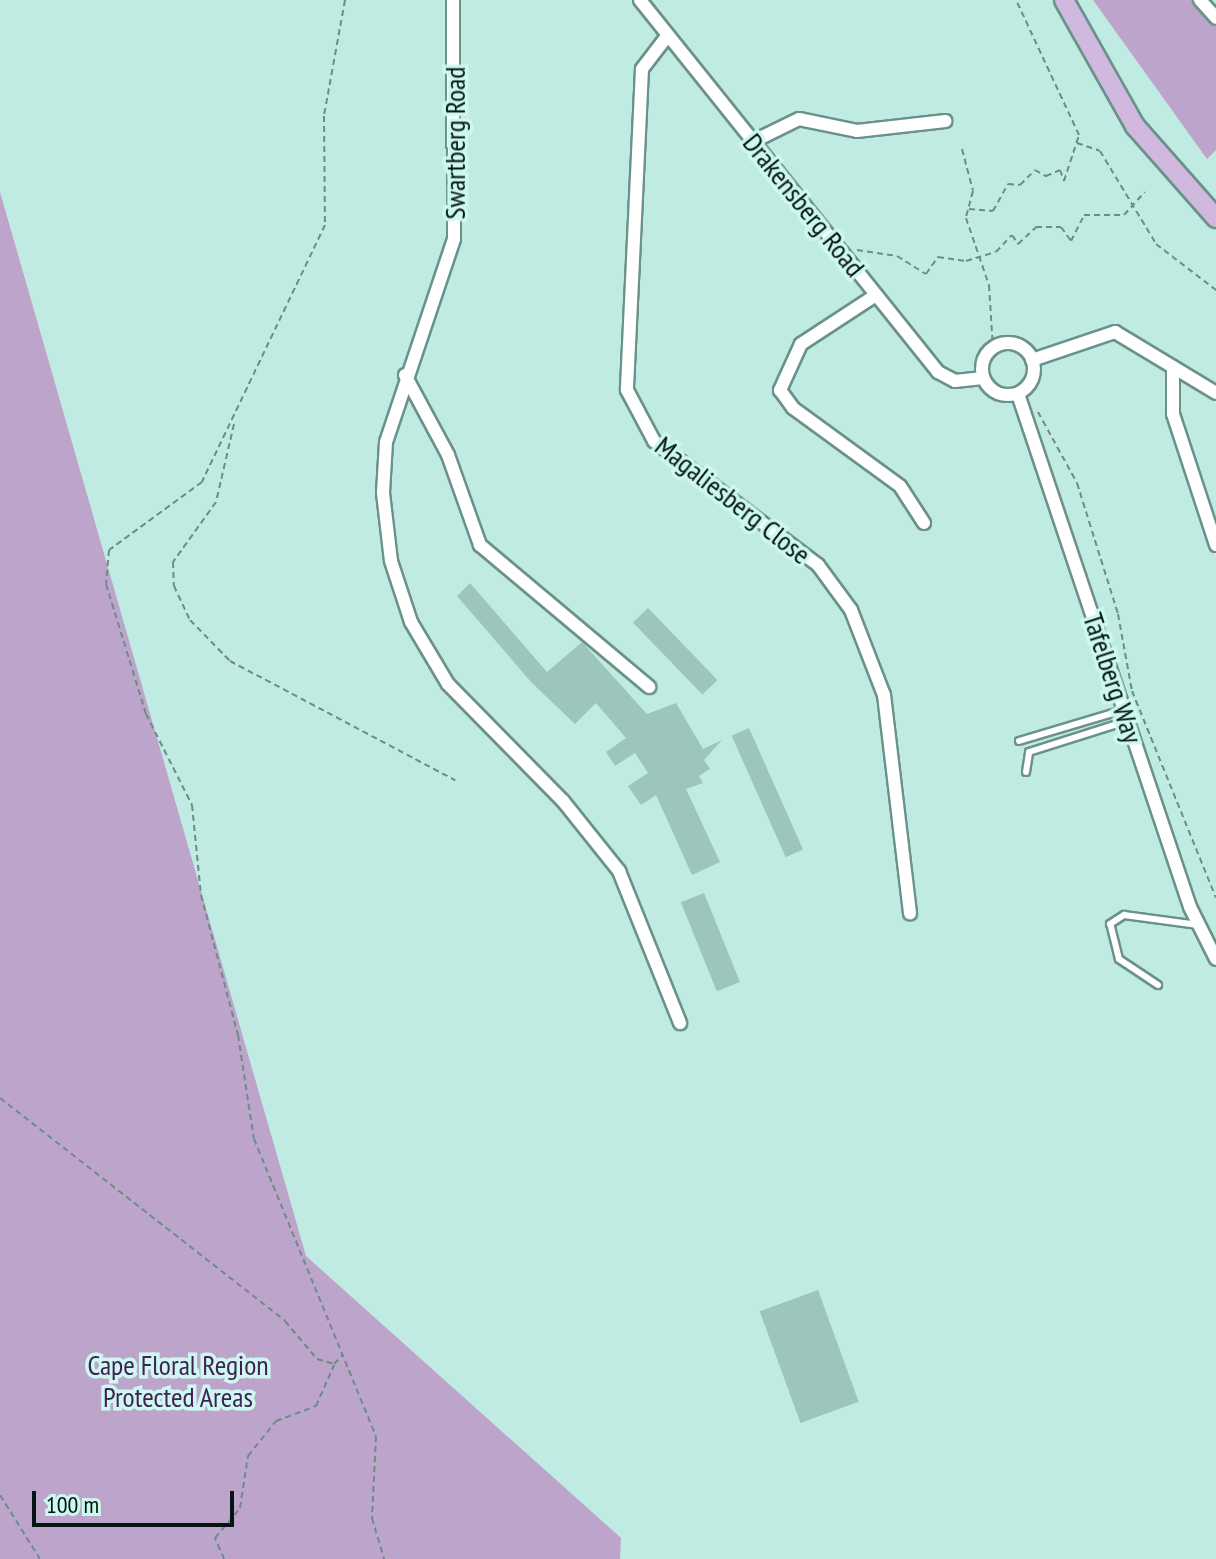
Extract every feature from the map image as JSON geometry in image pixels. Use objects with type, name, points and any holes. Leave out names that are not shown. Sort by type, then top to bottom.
[{"type":"main road","points":[[1064,0],[1135,126],[1216,218]]},
{"type":"street","name":"Swartberg Road","points":[[453,0],[459,194],[454,239],[405,375],[386,442],[383,493],[391,561],[411,622],[448,684],[563,801],[619,871],[680,1023]]},
{"type":"street","name":"Drakensberg Road","points":[[640,0],[944,377],[983,378]]},
{"type":"street","points":[[1200,0],[1216,18]]},
{"type":"street","name":"Magaliesberg Close","points":[[668,35],[642,69],[642,202],[625,373],[636,413],[654,441],[818,565],[851,610],[884,695],[910,913]]},
{"type":"street","points":[[752,142],[799,119],[857,131],[945,121]]},
{"type":"street","points":[[876,295],[801,344],[780,390],[793,408],[900,486],[924,523]]},
{"type":"street","points":[[1032,360],[1115,332],[1216,393]]},
{"type":"street","points":[[1015,344],[1032,360],[1030,383],[1018,394],[1001,395],[983,378],[993,348],[1015,344]]},
{"type":"street","points":[[1173,367],[1173,414],[1216,545]]},
{"type":"street","points":[[405,375],[448,455],[480,545],[649,687]]},
{"type":"street","name":"Tafelberg Way","points":[[1018,394],[1199,928],[1216,959]]},
{"type":"lane","points":[[1019,741],[1125,715]]},
{"type":"lane","points":[[1026,772],[1029,752],[1125,715]]},
{"type":"lane","points":[[1158,985],[1119,959],[1110,924],[1124,915],[1199,928]]},
{"type":"path","points":[[345,0],[324,116],[328,213],[235,419],[202,482],[109,550],[106,584],[146,714],[192,805],[201,895],[238,1035],[254,1139],[376,1436],[372,1518],[384,1559]]},
{"type":"path","points":[[969,209],[993,211],[1008,184],[1020,185],[1035,170],[1046,176],[1060,170],[1064,181],[1075,142],[1077,117],[1039,58],[1016,0]]},
{"type":"path","points":[[1075,142],[1100,151],[1131,208],[1156,244],[1216,290]]},
{"type":"path","points":[[962,149],[993,348]]},
{"type":"path","points":[[854,250],[897,256],[926,274],[938,257],[979,257],[1012,235],[1018,244],[1036,227],[1061,227],[1071,241],[1089,212],[1110,216],[1131,208],[1145,192]]},
{"type":"path","points":[[1023,409],[1047,420],[1077,483],[1118,614],[1132,691],[1216,898]]},
{"type":"path","points":[[235,419],[216,502],[173,562],[174,586],[190,620],[230,661],[455,780]]},
{"type":"path","points":[[0,1098],[285,1321],[317,1359],[334,1364]]},
{"type":"path","points":[[224,1559],[215,1538],[240,1508],[248,1456],[276,1421],[316,1406],[334,1364],[343,1354]]},
{"type":"path","points":[[0,1495],[40,1559]]},
{"type":"green space","points":[[1093,0],[1192,0],[1216,27],[1216,150],[1207,159]]},
{"type":"green space","name":"Cape Floral Region Protected Areas","points":[[0,192],[306,1256],[621,1538],[620,1559],[0,1559]]},
{"type":"building","points":[[470,583],[547,672],[582,642],[647,714],[676,703],[703,749],[722,740],[704,760],[710,769],[699,776],[703,783],[686,789],[720,862],[692,875],[656,795],[641,805],[628,786],[648,773],[635,753],[615,766],[606,752],[626,738],[596,703],[575,724],[531,682],[457,596]]},
{"type":"building","points":[[648,608],[717,680],[702,695],[633,623]]},
{"type":"building","points":[[749,728],[803,850],[786,857],[732,736]]},
{"type":"building","points":[[704,893],[740,982],[717,991],[681,902]]},
{"type":"building","points":[[818,1290],[859,1402],[800,1423],[760,1311]]}]
